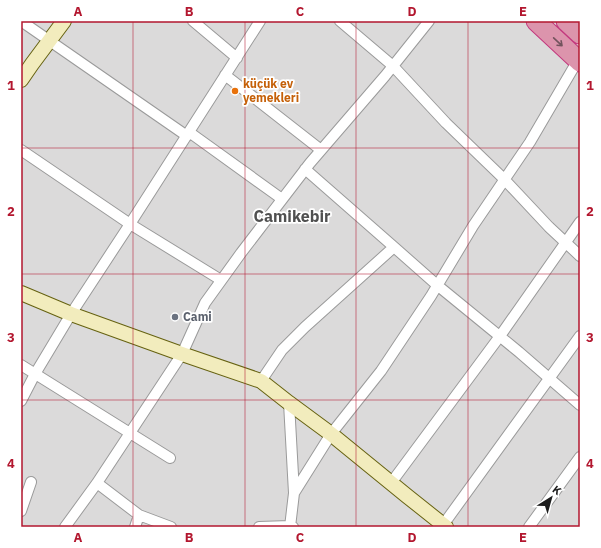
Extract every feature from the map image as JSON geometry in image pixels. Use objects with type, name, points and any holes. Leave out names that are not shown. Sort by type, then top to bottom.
[{"type":"highway","points":[[536,21],[579,61]]},
{"type":"highway","points":[[566,21],[580,34]]},
{"type":"street","points":[[21,21],[282,199]]},
{"type":"street","points":[[21,80],[64,21]]},
{"type":"street","points":[[192,21],[236,58]]},
{"type":"street","points":[[21,401],[35,374],[71,314],[260,21]]},
{"type":"street","points":[[340,21],[393,66],[446,123],[580,256]]},
{"type":"street","points":[[65,527],[98,483],[182,354],[205,303],[221,280],[305,169],[393,66],[429,21]]},
{"type":"street","points":[[294,493],[331,434],[381,371],[437,285],[473,226],[530,142],[579,61]]},
{"type":"street","points":[[226,75],[321,150]]},
{"type":"street","points":[[21,150],[130,224],[221,280]]},
{"type":"street","points":[[305,169],[437,285],[500,336],[580,405]]},
{"type":"street","points":[[391,483],[500,336],[580,222]]},
{"type":"street","points":[[261,381],[282,350],[305,327],[394,247]]},
{"type":"street","points":[[21,293],[71,314],[261,381],[331,434],[445,526],[580,336]]},
{"type":"street","points":[[21,365],[170,458]]},
{"type":"street","points":[[259,527],[291,527],[294,493],[289,403]]},
{"type":"street","points":[[529,527],[580,457]]},
{"type":"street","points":[[21,511],[31,482]]},
{"type":"street","points":[[98,483],[138,515],[171,527]]},
{"type":"street","points":[[135,527],[138,515]]},
{"type":"shaded area","points":[[21,21],[580,21],[580,527],[21,527]]},
{"type":"place","name":"küçük ev yemekleri","points":[[235,91]]},
{"type":"place","name":"Cami","points":[[175,317]]},
{"type":"district","name":"Camikebir","points":[[292,216]]}]
